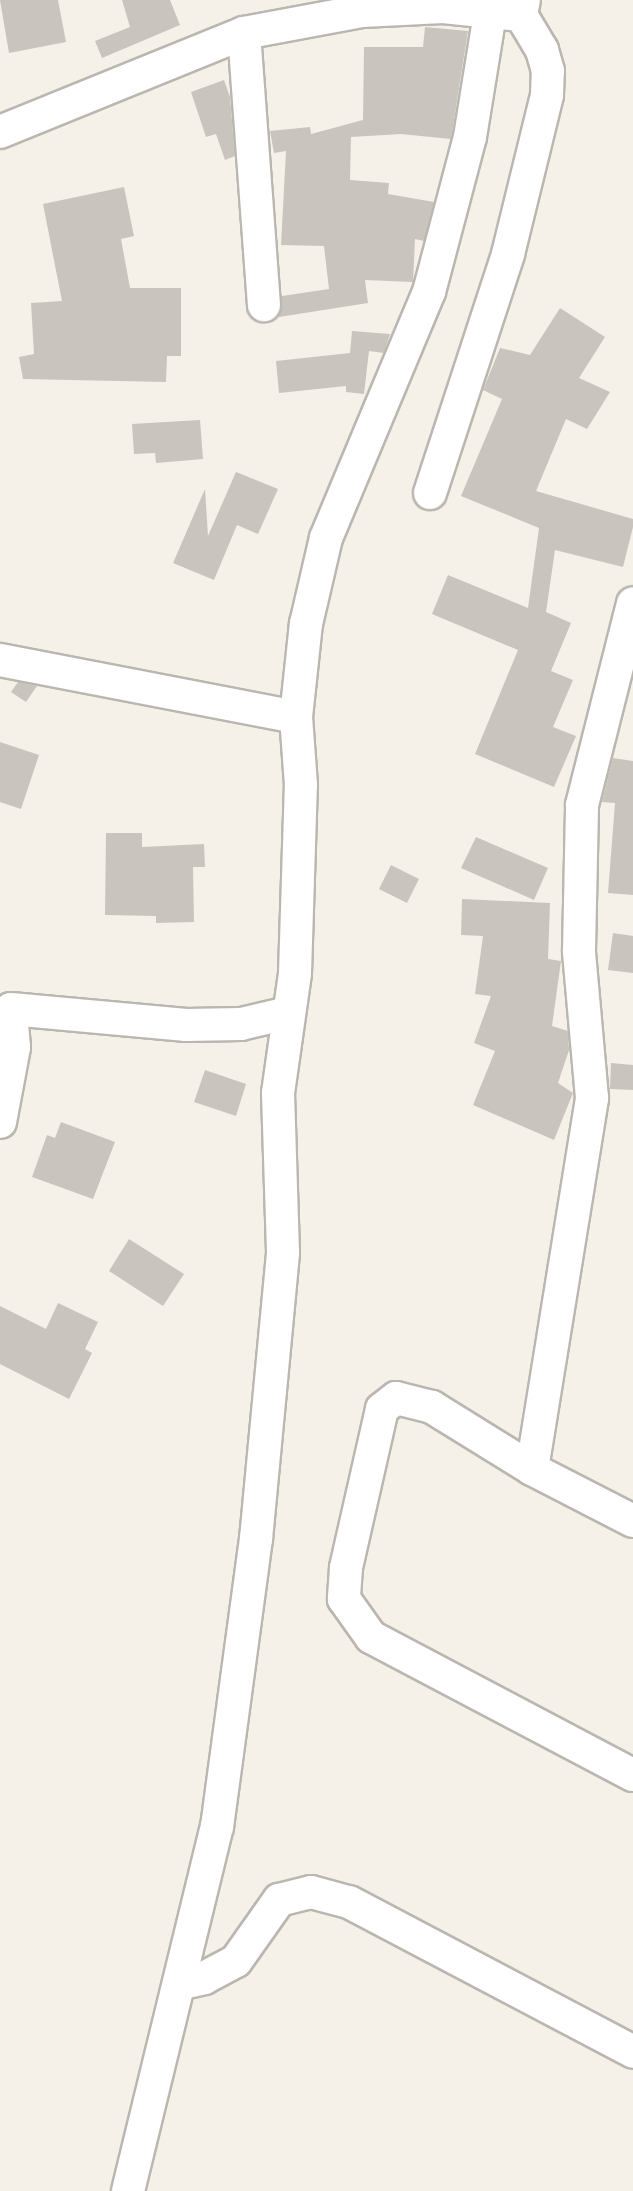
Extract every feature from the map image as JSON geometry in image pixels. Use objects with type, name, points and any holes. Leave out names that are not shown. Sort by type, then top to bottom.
[{"type":"street","points":[[0,132],[244,33],[334,7],[443,7],[490,13],[522,8],[542,50],[548,71],[547,95],[508,254],[430,493]]},
{"type":"street","points":[[128,2191],[217,1827],[256,1539],[283,1252],[278,1093],[295,973],[300,812],[296,717],[306,624],[326,538],[429,292],[470,137],[490,13]]},
{"type":"street","points":[[244,33],[264,305]]},
{"type":"street","points":[[532,1469],[592,1098],[579,951],[582,805],[626,649],[633,603]]},
{"type":"street","points":[[0,660],[296,717]]},
{"type":"street","points":[[0,1122],[14,1047],[5,1006],[186,1025],[241,1024],[288,1013]]},
{"type":"street","points":[[633,1521],[532,1469],[432,1407],[396,1398],[382,1409],[346,1568],[344,1600],[371,1637],[633,1775]]},
{"type":"street","points":[[179,1984],[204,1979],[236,1961],[279,1900],[311,1892],[349,1902],[633,2052]]},
{"type":"building","points":[[0,0],[58,0],[66,42],[9,53]]},
{"type":"building","points":[[122,0],[170,0],[180,25],[102,58],[95,41],[130,27]]},
{"type":"building","points":[[425,27],[468,31],[451,139],[401,134],[351,137],[350,180],[389,183],[388,194],[434,202],[424,241],[415,239],[413,282],[365,280],[368,303],[279,317],[282,296],[329,289],[324,246],[281,245],[286,151],[274,153],[270,131],[310,127],[311,134],[363,120],[364,47],[423,47]]},
{"type":"building","points":[[224,80],[230,97],[235,156],[225,160],[216,134],[206,137],[191,92]]},
{"type":"building","points":[[124,187],[134,236],[121,239],[130,288],[181,288],[181,356],[167,356],[166,382],[23,379],[19,357],[34,354],[31,303],[62,301],[43,204]]},
{"type":"building","points":[[560,308],[605,337],[579,378],[610,392],[587,429],[566,419],[536,491],[633,519],[633,527],[623,567],[555,550],[546,612],[571,623],[551,671],[573,680],[553,727],[576,736],[554,787],[475,754],[518,650],[432,614],[448,575],[528,608],[539,528],[461,496],[502,399],[483,390],[500,348],[530,355]]},
{"type":"building","points":[[352,331],[390,334],[384,353],[369,351],[364,394],[346,392],[346,386],[279,393],[276,361],[350,353]]},
{"type":"building","points":[[200,420],[203,459],[156,463],[155,453],[134,454],[132,424]]},
{"type":"building","points":[[236,472],[278,489],[258,534],[237,525],[214,580],[173,563],[205,489],[208,536]]},
{"type":"building","points":[[18,682],[37,686],[26,702],[11,692]]},
{"type":"building","points":[[0,742],[39,755],[21,809],[0,802]]},
{"type":"building","points":[[613,758],[633,761],[633,895],[608,893],[615,803],[602,802]]},
{"type":"building","points":[[106,833],[142,833],[142,847],[204,844],[205,867],[193,867],[194,922],[156,923],[156,916],[105,915]]},
{"type":"building","points":[[476,837],[548,868],[534,900],[461,868]]},
{"type":"building","points":[[391,865],[419,879],[407,903],[379,889]]},
{"type":"building","points":[[462,899],[550,903],[548,959],[561,961],[552,1026],[568,1031],[569,1050],[558,1083],[573,1093],[554,1140],[473,1105],[495,1051],[474,1043],[491,996],[475,994],[483,936],[461,935]]},
{"type":"building","points":[[613,933],[633,936],[633,973],[608,970]]},
{"type":"building","points":[[611,1063],[633,1065],[633,1090],[610,1089]]},
{"type":"building","points":[[205,1070],[246,1084],[236,1116],[194,1102]]},
{"type":"building","points":[[61,1122],[115,1142],[93,1199],[32,1177],[47,1135],[55,1138]]},
{"type":"building","points":[[129,1239],[184,1274],[163,1306],[109,1271]]},
{"type":"building","points":[[58,1303],[98,1322],[85,1349],[92,1353],[69,1399],[0,1364],[0,1306],[46,1329]]}]
